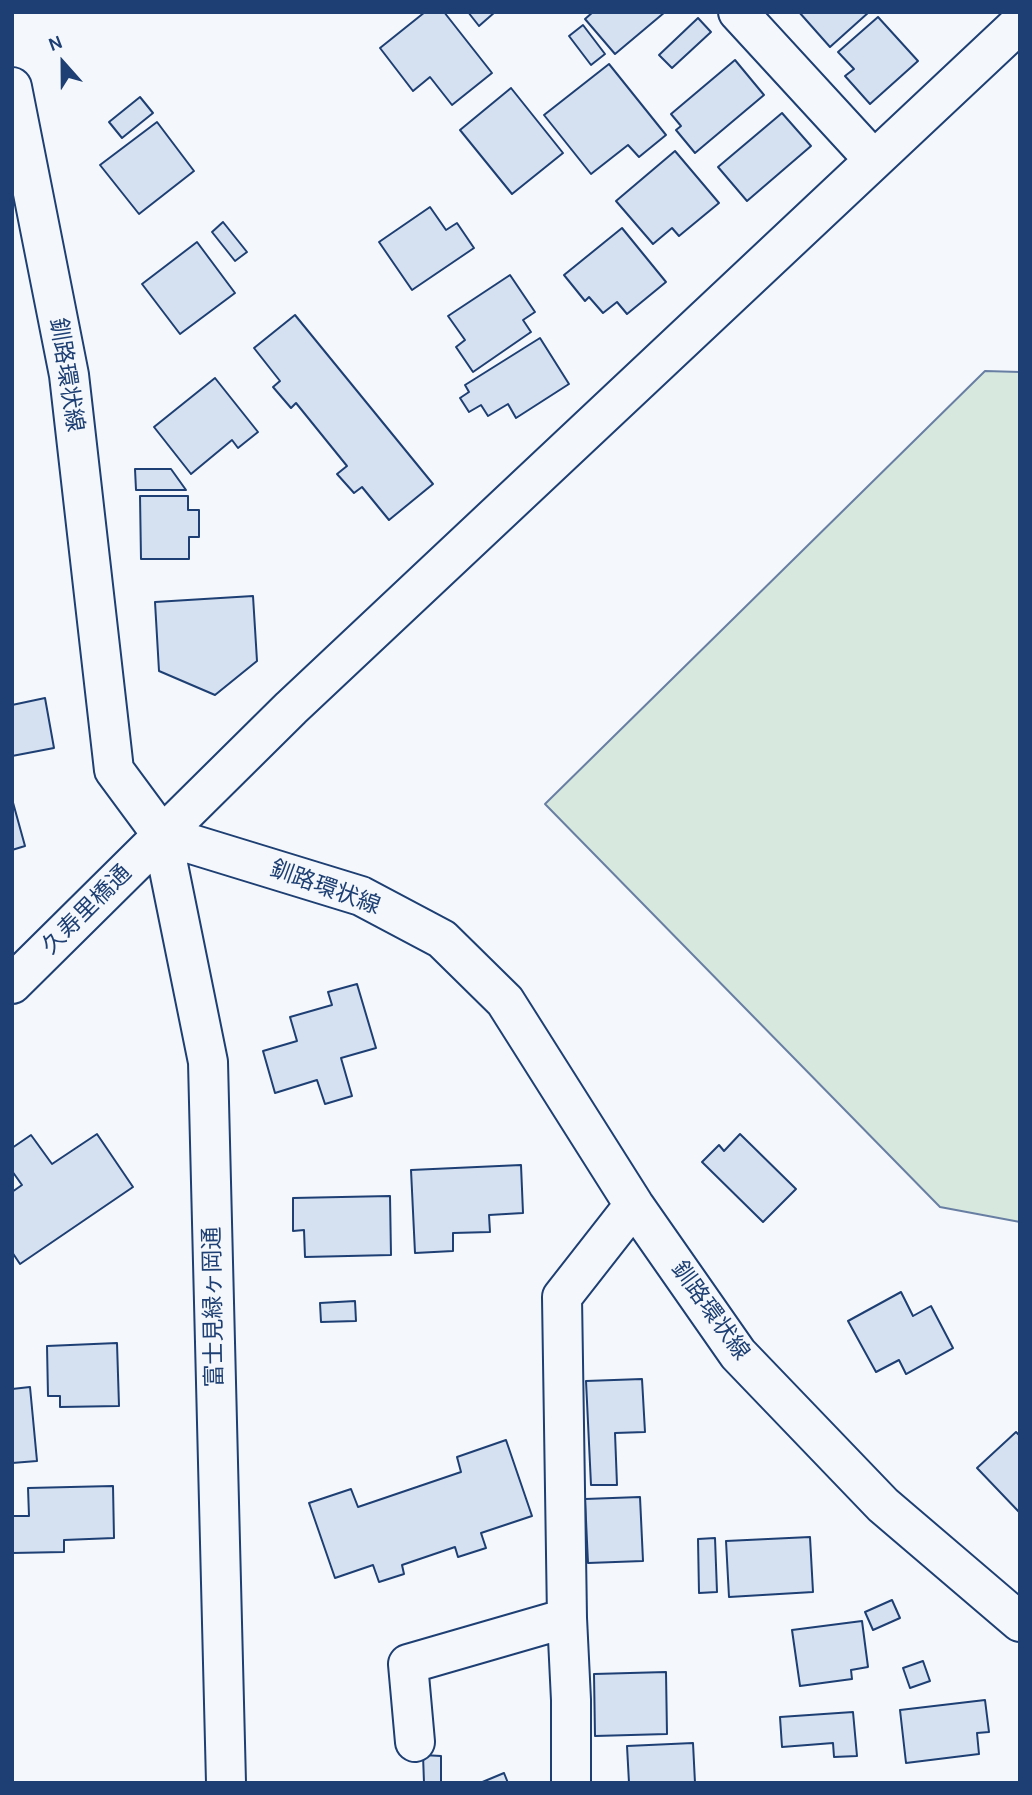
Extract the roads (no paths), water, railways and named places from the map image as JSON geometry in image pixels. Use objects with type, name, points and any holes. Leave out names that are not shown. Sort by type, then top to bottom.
[{"type":"street","points":[[738,12],[848,135],[874,160]]},
{"type":"street","name":"久寿里橋通","points":[[12,984],[291,708],[1020,23]]},
{"type":"street","name":"釧路環状線","points":[[12,87],[69,375],[114,769],[162,835],[362,896],[442,939],[505,1001],[634,1205],[738,1354],[883,1505],[1020,1622]]},
{"type":"street","name":"富士見緑ヶ岡通","points":[[162,835],[208,1062],[226,1783]]},
{"type":"street","points":[[571,1783],[562,1297],[634,1205]]},
{"type":"street","points":[[415,1742],[408,1664],[567,1618]]}]
